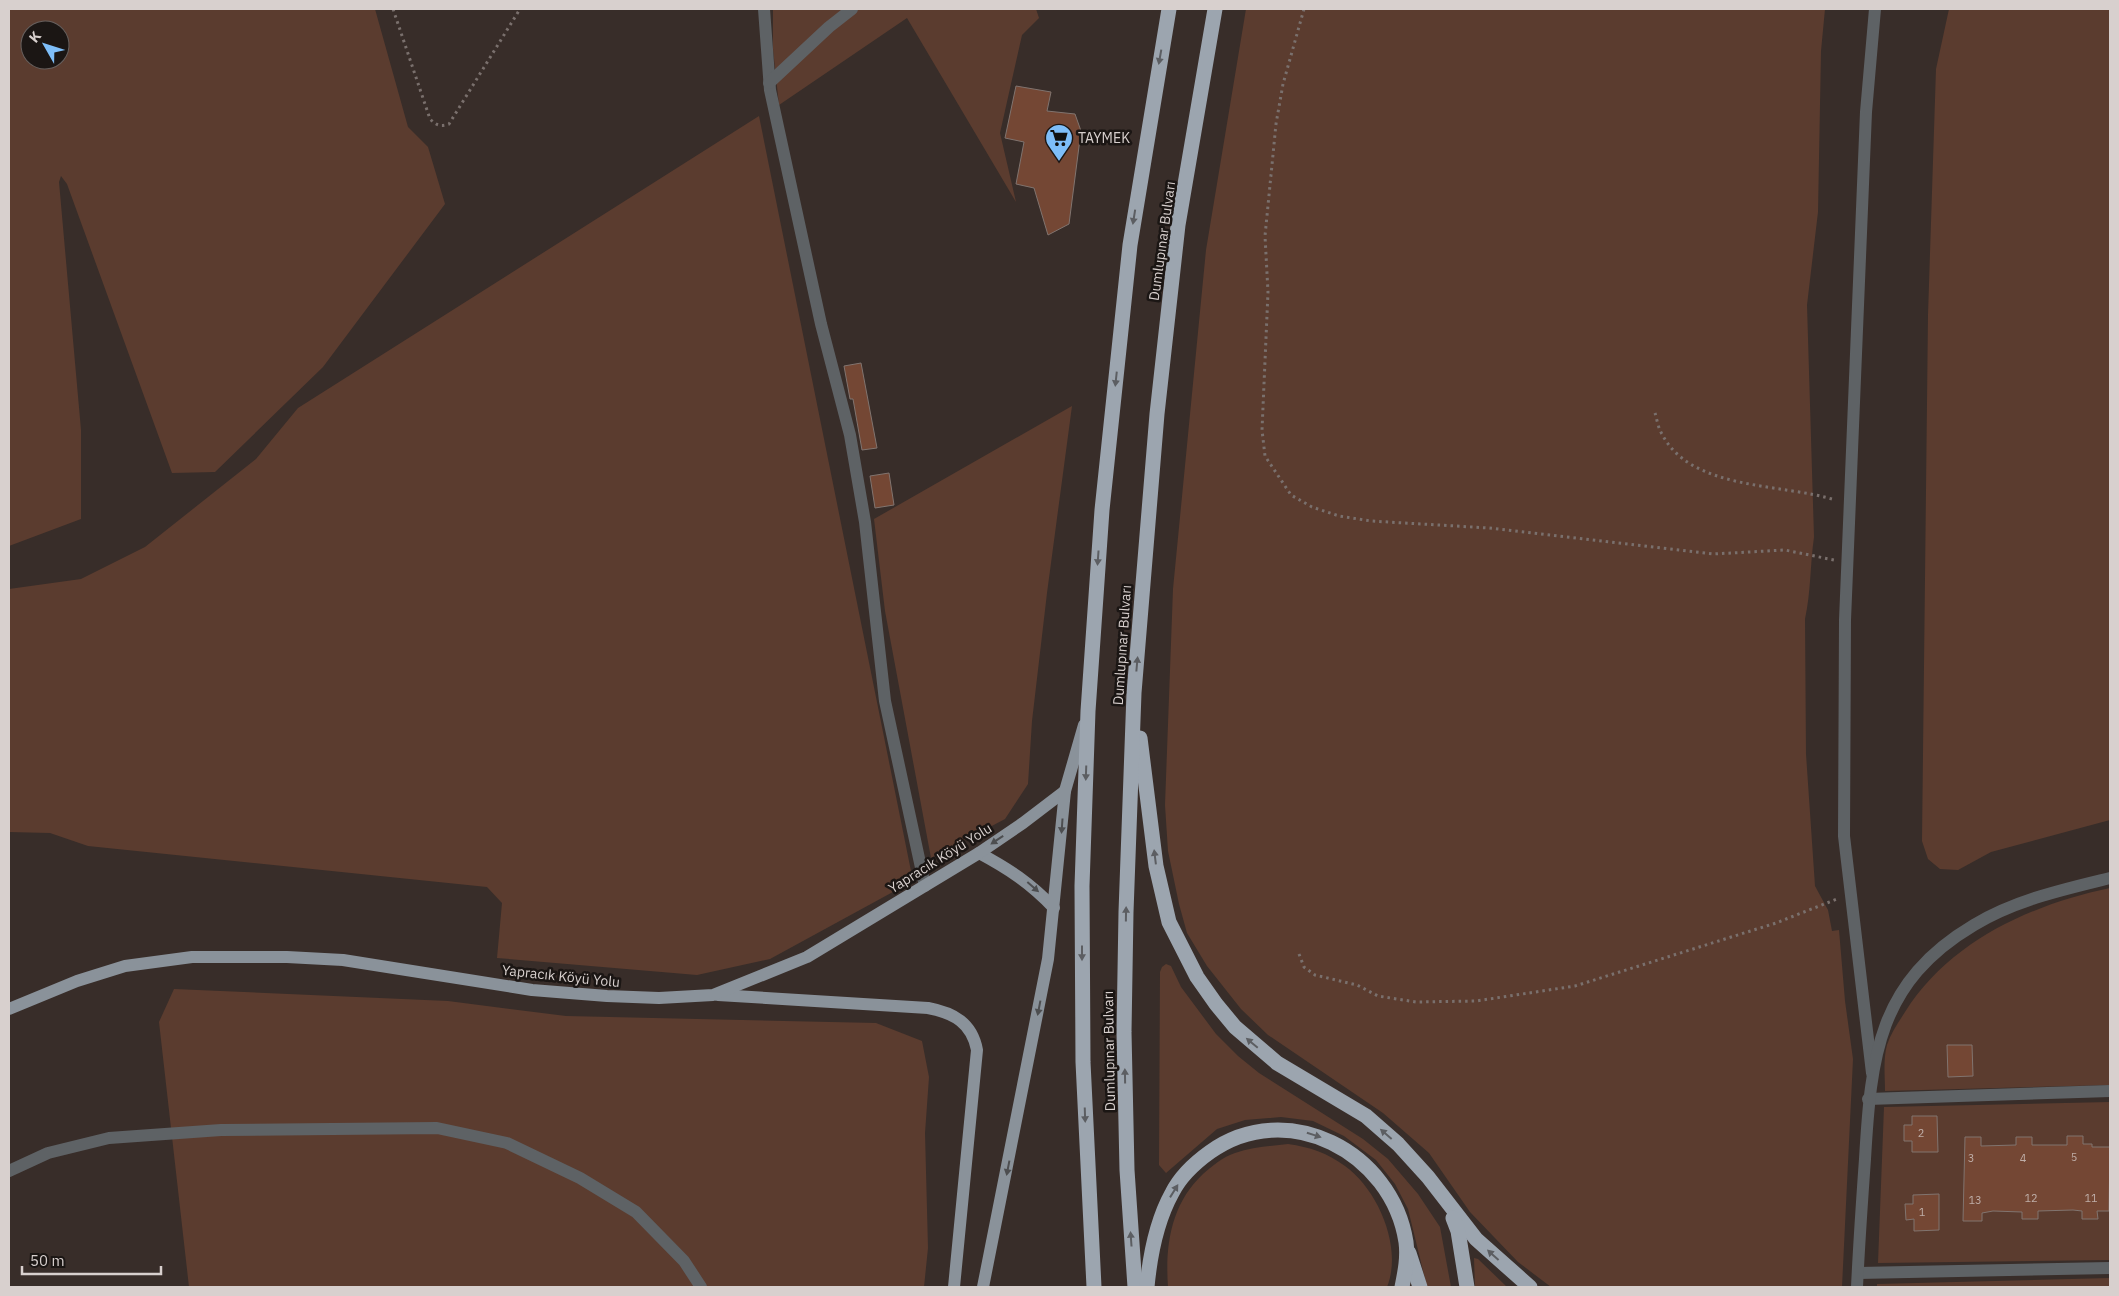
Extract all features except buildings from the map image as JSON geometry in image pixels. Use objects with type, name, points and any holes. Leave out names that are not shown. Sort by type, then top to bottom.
[{"type":"highway","name":"Dumlupınar Bulvarı","points":[[1094,1287],[1083,1052],[1082,886],[1088,711],[1102,510],[1130,245],[1169,9]]},
{"type":"highway","name":"Dumlupınar Bulvarı","points":[[1135,1287],[1127,1170],[1124,1032],[1126,912],[1134,694],[1157,414],[1178,225],[1215,9]]},
{"type":"highway","points":[[1134,694],[1161,894],[1169,922],[1197,977],[1234,1027],[1251,1043],[1277,1063],[1366,1116],[1398,1144],[1428,1177],[1476,1239],[1530,1287]]},
{"type":"highway","points":[[1147,1287],[1150,1256],[1163,1212],[1173,1191],[1194,1166],[1216,1148],[1235,1138],[1259,1131],[1284,1130],[1307,1133],[1328,1140],[1350,1153],[1380,1183],[1392,1202],[1420,1287]]},
{"type":"highway","points":[[1446,1202],[1458,1231],[1467,1287]]},
{"type":"highway","points":[[1402,1287],[1407,1265],[1406,1242]]},
{"type":"main road","points":[[983,1287],[1048,959],[1065,791],[1088,711]]},
{"type":"main road","name":"Yapracık Köyü Yolu","points":[[9,1009],[77,981],[125,966],[192,957],[287,957],[343,960],[532,990],[607,996],[658,998],[713,995],[807,957],[979,853],[1065,791]]},
{"type":"main road","points":[[979,853],[1007,868],[1034,886],[1054,908]]},
{"type":"main road","points":[[713,995],[928,1008],[945,1011],[970,1029],[977,1050],[954,1287]]},
{"type":"street","points":[[764,9],[769,83],[821,324],[850,435],[865,522],[885,701],[925,886]]},
{"type":"street","points":[[769,83],[829,27],[852,9]]},
{"type":"street","points":[[1872,1073],[1844,836],[1847,563],[1866,112],[1875,9]]},
{"type":"street","points":[[1857,1287],[1868,1099],[1883,1027],[1896,1000],[1913,976],[1952,939],[2002,911],[2062,890],[2110,878]]},
{"type":"street","points":[[1868,1099],[2110,1091]]},
{"type":"street","points":[[9,1171],[48,1153],[109,1138],[221,1130],[437,1128],[507,1143],[580,1178],[636,1212],[684,1261],[701,1287]]},
{"type":"street","points":[[1858,1273],[2110,1268]]},
{"type":"path","points":[[393,9],[430,119],[442,127],[449,124],[520,9]]},
{"type":"path","points":[[1304,9],[1283,84],[1276,124],[1265,236],[1268,292],[1262,430],[1265,456],[1275,475],[1291,495],[1312,507],[1339,516],[1371,521],[1489,528],[1713,554],[1785,550],[1847,563]]},
{"type":"path","points":[[1655,412],[1662,435],[1674,450],[1702,471],[1722,478],[1816,494],[1850,505]]},
{"type":"path","points":[[1299,954],[1304,966],[1315,975],[1357,985],[1378,996],[1416,1002],[1476,1001],[1575,986],[1776,924],[1851,893]]},
{"type":"shaded area","points":[[9,9],[375,9],[408,127],[428,147],[445,204],[323,367],[215,472],[172,473],[67,184],[61,176],[59,182],[81,430],[81,519],[9,546]]},
{"type":"shaded area","points":[[773,9],[1036,9],[1039,18],[1022,35],[1000,133],[1016,202],[907,18],[779,105],[773,49]]},
{"type":"shaded area","points":[[1246,9],[1825,9],[1821,51],[1818,212],[1807,305],[1814,537],[1805,619],[1806,754],[1815,886],[1828,910],[1832,931],[1839,930],[1845,1001],[1853,1059],[1842,1287],[1551,1287],[1518,1262],[1470,1212],[1429,1153],[1383,1113],[1268,1035],[1241,1009],[1207,966],[1187,933],[1168,851],[1165,805],[1173,589],[1206,250]]},
{"type":"shaded area","points":[[1949,9],[2110,9],[2110,820],[1991,852],[1958,870],[1940,869],[1928,859],[1922,841],[1928,315],[1936,69]]},
{"type":"shaded area","points":[[759,116],[913,881],[770,959],[697,975],[497,958],[502,903],[487,887],[88,846],[50,833],[9,832],[9,589],[81,579],[145,547],[256,459],[298,408]]},
{"type":"shaded area","points":[[1072,406],[1032,721],[1028,784],[1005,819],[931,858],[885,611],[874,519]]},
{"type":"shaded area","points":[[2110,888],[2110,1085],[1885,1091],[1885,1056],[1891,1036],[1923,987],[1945,965],[1969,946],[1994,930],[2022,916],[2080,895]]},
{"type":"shaded area","points":[[1166,964],[1171,966],[1181,987],[1216,1034],[1238,1056],[1259,1073],[1363,1139],[1388,1159],[1418,1194],[1440,1227],[1451,1287],[1427,1287],[1408,1209],[1395,1184],[1376,1160],[1344,1136],[1313,1121],[1281,1117],[1245,1120],[1217,1129],[1166,1173],[1159,1165],[1160,972]]},
{"type":"shaded area","points":[[174,989],[448,1001],[566,1016],[876,1023],[922,1041],[929,1077],[925,1133],[928,1248],[924,1287],[189,1287],[159,1022]]},
{"type":"shaded area","points":[[2110,1102],[2110,1260],[1878,1263],[1884,1107]]},
{"type":"shaded area","points":[[1288,1144],[1325,1154],[1345,1166],[1368,1189],[1384,1220],[1389,1237],[1392,1255],[1387,1287],[1168,1287],[1167,1271],[1172,1226],[1184,1198],[1192,1186],[1210,1168],[1231,1155],[1255,1148]]},
{"type":"shaded area","points":[[1474,1258],[1478,1259],[1507,1287],[1475,1287]]},
{"type":"shaded area","points":[[2110,1278],[2110,1287],[1877,1287],[1877,1284]]},
{"type":"place","name":"TAYMEK","points":[[1059,162]]}]
